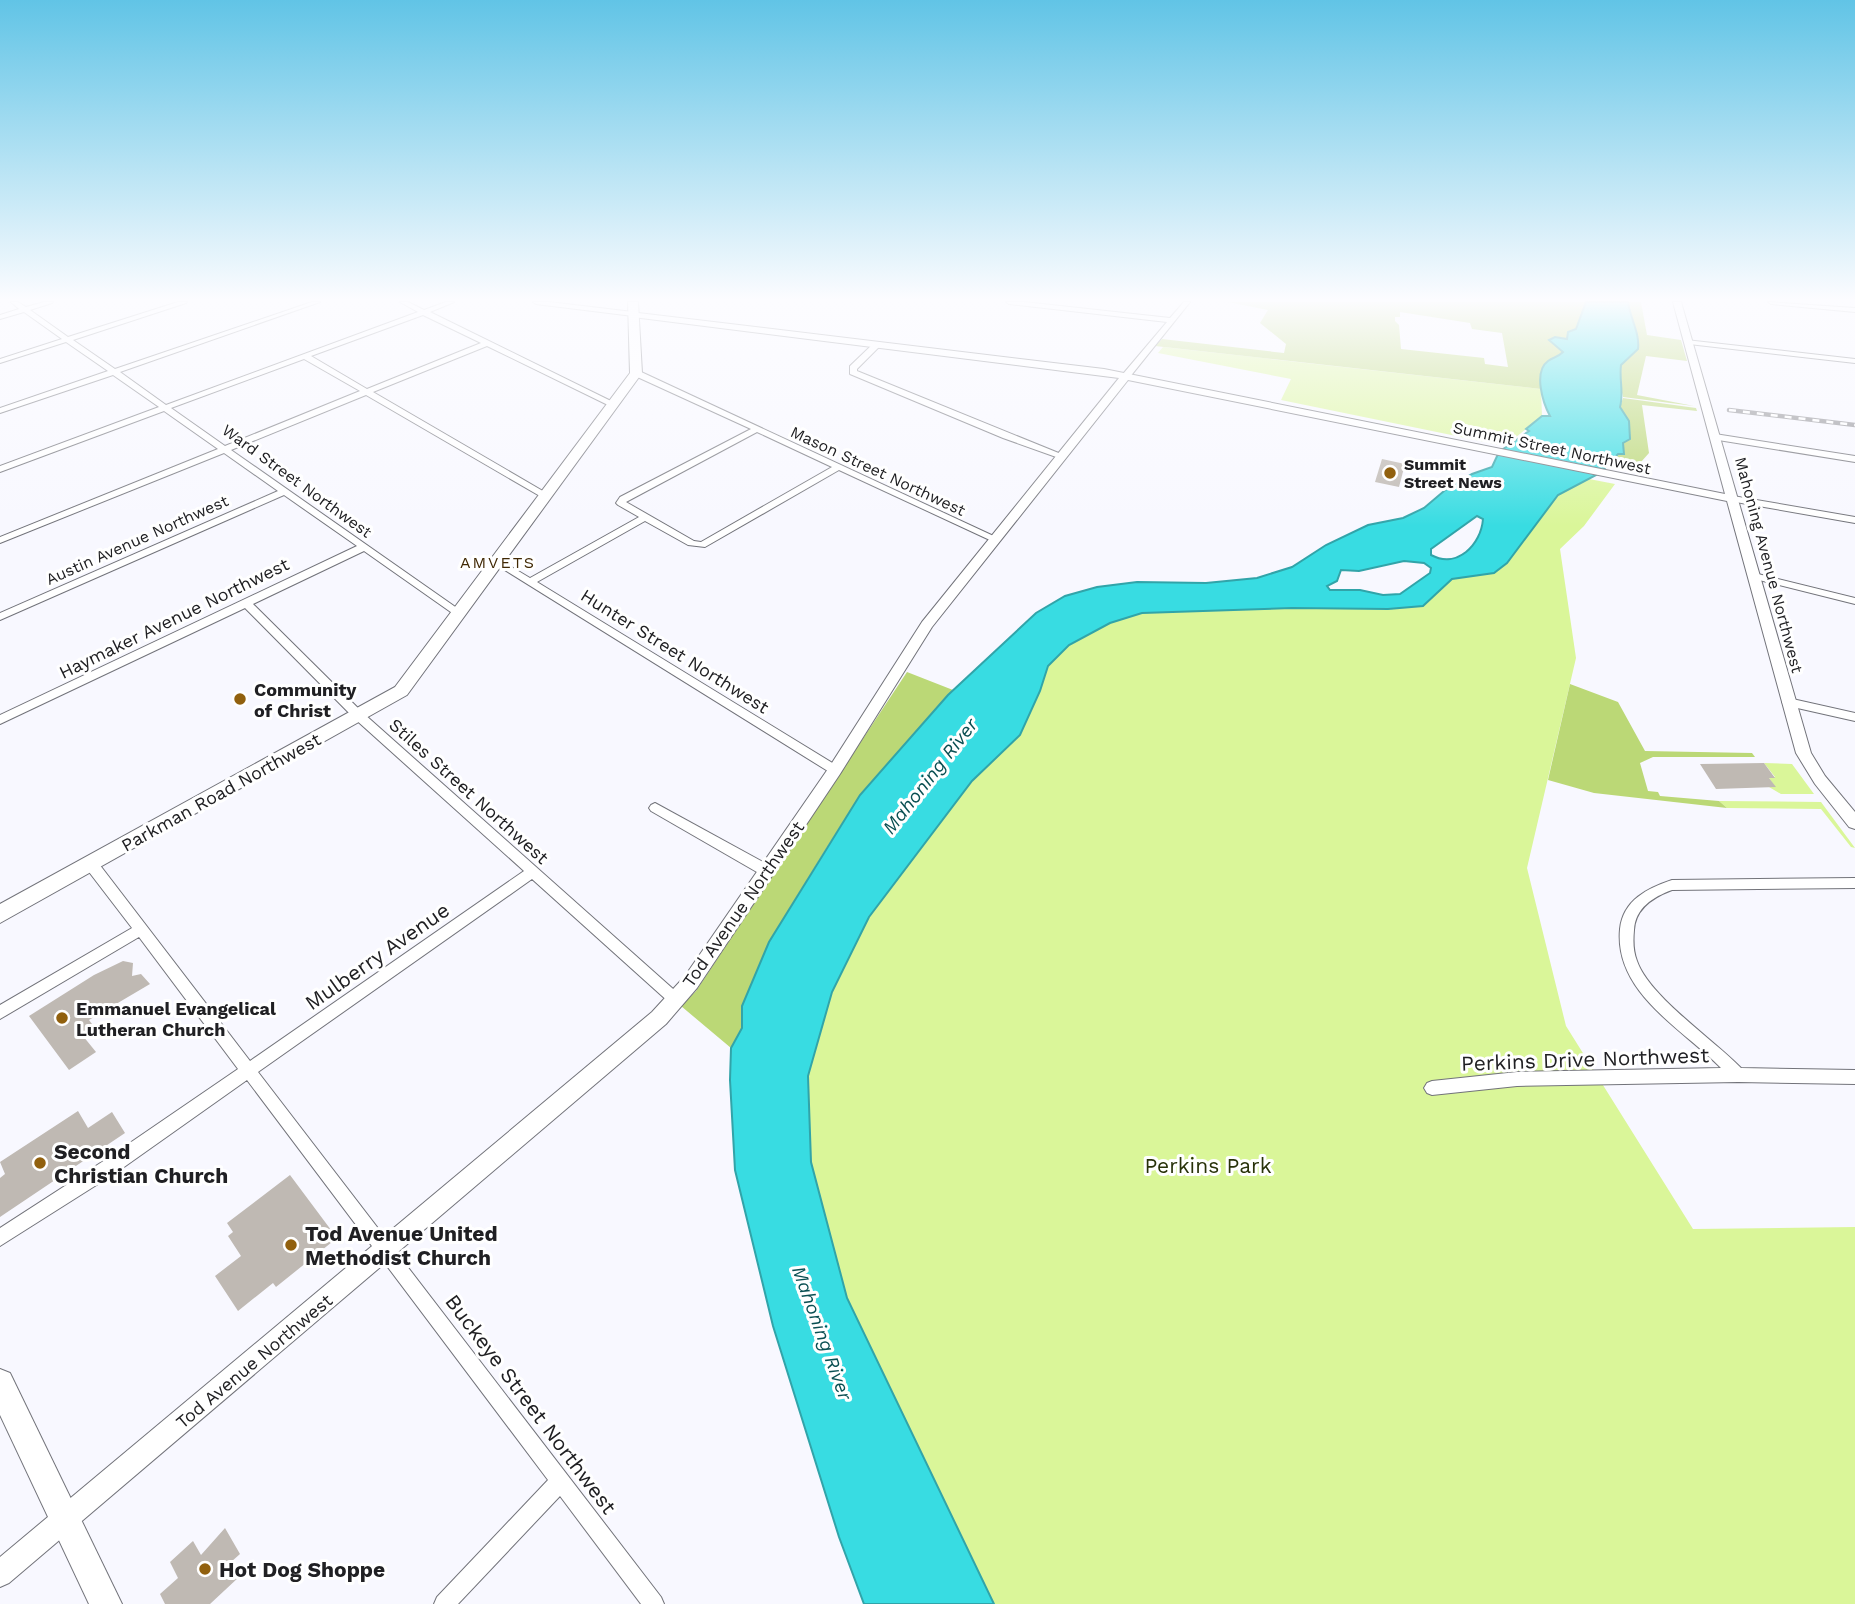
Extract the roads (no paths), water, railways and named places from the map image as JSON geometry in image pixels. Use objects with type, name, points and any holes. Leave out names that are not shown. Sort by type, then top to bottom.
[{"type":"main road","name":"Parkman Road Northwest","points":[[0,914],[394,696],[408,683],[633,377]]},
{"type":"main road","name":"Tod Avenue Northwest","points":[[0,1574],[385,1251],[659,1018],[676,1000],[767,871],[927,625],[1125,377]]},
{"type":"main road","name":"Summit Street Northwest","points":[[1130,377],[1638,482],[1733,499]]},
{"type":"main road","name":"Mahoning Avenue Northwest","points":[[1699,377],[1804,753],[1812,768],[1855,823]]},
{"type":"main road","points":[[0,1383],[106,1604]]},
{"type":"street","points":[[0,411],[99,377]]},
{"type":"street","name":"Ward Street Northwest","points":[[124,377],[459,613]]},
{"type":"street","points":[[0,469],[249,377]]},
{"type":"street","points":[[340,377],[545,496]]},
{"type":"street","points":[[0,540],[403,377]]},
{"type":"street","points":[[557,377],[613,404]]},
{"type":"street","name":"Mason Street Northwest","points":[[644,377],[995,539]]},
{"type":"street","points":[[865,377],[1006,436],[1062,456]]},
{"type":"street","points":[[757,429],[623,499],[623,505],[691,543],[702,545],[838,467]]},
{"type":"street","points":[[1715,437],[1855,459]]},
{"type":"street","name":"Austin Avenue Northwest","points":[[0,617],[286,491]]},
{"type":"street","name":"Summit Street Northwest","points":[[1733,499],[1855,520]]},
{"type":"street","points":[[530,582],[645,517]]},
{"type":"street","name":"Haymaker Avenue Northwest","points":[[0,720],[364,547]]},
{"type":"street","name":"Hunter Street Northwest","points":[[497,562],[835,769]]},
{"type":"street","points":[[1754,576],[1855,601]]},
{"type":"street","name":"Stiles Street Northwest","points":[[246,603],[359,716],[676,1000]]},
{"type":"street","points":[[1788,702],[1855,717]]},
{"type":"street","points":[[655,808],[767,871]]},
{"type":"street","name":"Buckeye Street Northwest","points":[[91,864],[654,1604]]},
{"type":"street","name":"Mulberry Avenue","points":[[0,1238],[111,1166],[533,872]]},
{"type":"street","name":"Perkins Drive Northwest","points":[[1738,1075],[1706,1043],[1662,1009],[1643,985],[1631,962],[1626,937],[1633,909],[1659,888],[1684,883],[1855,883]]},
{"type":"street","points":[[0,1013],[140,930]]},
{"type":"street","name":"Perkins Drive Northwest","points":[[1432,1087],[1517,1079],[1738,1075],[1855,1077]]},
{"type":"street","points":[[444,1604],[560,1481]]},
{"type":"water","name":"Mahoning River","points":[[1540,377],[1621,377],[1620,407],[1629,421],[1630,439],[1623,443],[1624,454],[1618,454],[1600,473],[1558,495],[1507,563],[1494,573],[1452,579],[1423,606],[1388,609],[1292,608],[1142,613],[1110,623],[1069,645],[1048,666],[1020,735],[972,781],[869,917],[832,992],[808,1076],[811,1162],[847,1298],[994,1604],[864,1604],[839,1537],[773,1326],[735,1170],[731,1048],[742,1028],[742,1006],[769,942],[860,795],[948,695],[1036,613],[1065,596],[1097,587],[1137,582],[1206,583],[1257,578],[1292,567],[1326,545],[1368,525],[1403,518],[1424,508],[1444,491],[1472,474],[1492,467],[1499,452],[1529,431],[1526,429],[1542,416],[1550,416],[1542,396]],"holes":[[[1477,516],[1483,519],[1478,538],[1466,552],[1450,559],[1431,555],[1431,549]],[[1404,561],[1424,563],[1431,568],[1430,573],[1400,594],[1330,590],[1327,586],[1337,581],[1341,570],[1359,571]]]},
{"type":"railway","points":[[1729,410],[1855,425]]},
{"type":"place","name":"Summit Street News","points":[[1390,473]]},
{"type":"place","name":"Community of Christ","points":[[240,699]]},
{"type":"place","name":"Emmanuel Evangelical Lutheran Church","points":[[62,1018]]},
{"type":"place","name":"Second Christian Church","points":[[40,1163]]},
{"type":"place","name":"Tod Avenue United Methodist Church","points":[[291,1245]]},
{"type":"place","name":"Hot Dog Shoppe","points":[[205,1569]]},
{"type":"district","name":"AMVETS","points":[[498,562]]},
{"type":"park label","name":"Perkins Park","points":[[1208,1165]]}]
